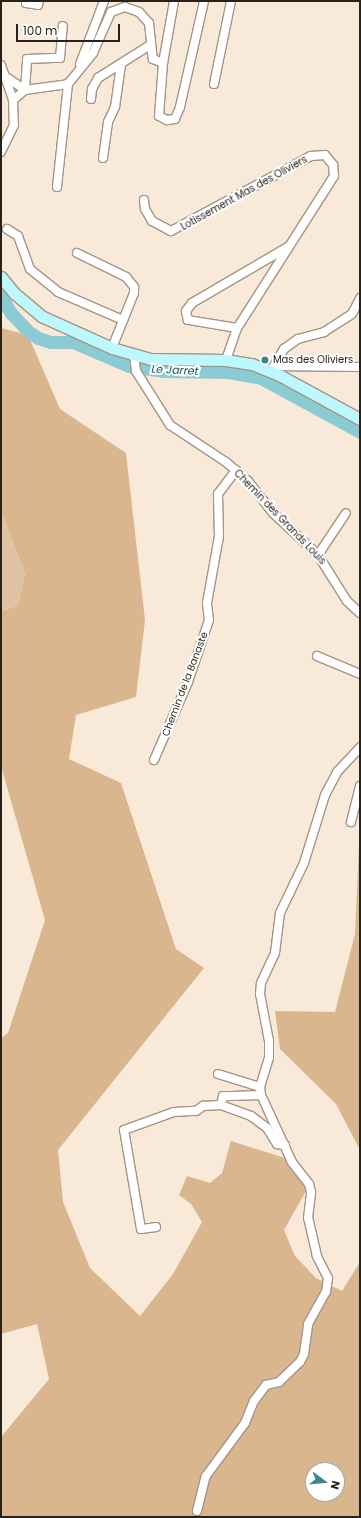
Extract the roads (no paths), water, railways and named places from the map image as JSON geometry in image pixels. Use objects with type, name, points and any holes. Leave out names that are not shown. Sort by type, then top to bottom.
[{"type":"main road","points":[[1,277],[14,293],[41,316],[112,348],[135,363],[150,359],[226,360],[272,368],[360,419]]},
{"type":"street","points":[[26,1],[26,3],[38,5],[39,1]]},
{"type":"street","points":[[174,1],[163,64],[158,109],[159,116],[167,120],[175,119],[180,107],[204,1]]},
{"type":"street","points":[[214,84],[231,1]]},
{"type":"street","points":[[77,70],[97,15],[106,2]]},
{"type":"street","points":[[56,187],[68,84],[77,70],[93,53],[111,12],[120,8],[135,10],[145,18],[149,23],[150,45],[153,59],[163,64]]},
{"type":"street","points":[[25,90],[27,59],[60,58],[63,26]]},
{"type":"street","points":[[91,99],[92,89],[98,78],[121,65],[150,45]]},
{"type":"street","points":[[1,65],[14,100],[14,125],[1,152]]},
{"type":"street","points":[[103,158],[108,118],[115,107],[121,65]]},
{"type":"street","points":[[6,77],[25,90]]},
{"type":"street","points":[[14,100],[25,90],[68,84]]},
{"type":"street","name":"Lotissement Mas des Oliviers","points":[[144,200],[145,209],[156,224],[171,231],[311,156],[325,156],[333,165],[334,176],[237,328],[226,360]]},
{"type":"street","points":[[7,229],[18,236],[30,269],[58,292],[123,320]]},
{"type":"street","name":"Lotissement Mas des Oliviers","points":[[237,328],[188,320],[186,311],[192,303],[289,247]]},
{"type":"street","points":[[77,253],[126,277],[133,284],[134,293],[112,348]]},
{"type":"street","points":[[272,368],[284,349],[298,339],[324,332],[352,314],[360,298]]},
{"type":"street","name":"Chemin des Grands Louis","points":[[135,363],[170,425],[236,470],[273,513],[318,555],[347,600],[360,613]]},
{"type":"street","points":[[272,368],[360,367]]},
{"type":"street","name":"Chemin de la Banaste","points":[[154,760],[188,682],[209,620],[207,603],[219,536],[218,494],[236,470]]},
{"type":"street","points":[[318,555],[346,513]]},
{"type":"street","points":[[317,656],[360,674]]},
{"type":"street","points":[[198,1511],[206,1476],[245,1423],[254,1401],[266,1385],[279,1382],[300,1362],[304,1354],[308,1324],[326,1292],[328,1278],[314,1244],[308,1218],[310,1188],[292,1162],[260,1091],[269,1052],[260,994],[261,983],[275,953],[279,917],[289,889],[304,863],[331,782],[360,746]]},
{"type":"street","points":[[351,822],[360,786]]},
{"type":"street","points":[[218,1074],[260,1091]]},
{"type":"street","points":[[221,1106],[223,1096],[260,1091]]},
{"type":"street","points":[[156,1227],[141,1229],[124,1130],[174,1112],[196,1111],[203,1106],[221,1106],[256,1119],[267,1128],[277,1144],[285,1145]]},
{"type":"waterway","name":"Le Jarret","points":[[1,296],[11,313],[28,331],[38,338],[50,342],[73,342],[129,366],[163,371],[228,372],[261,378],[360,432]]},
{"type":"place","name":"Mas des Oliviers","points":[[265,360]]}]
